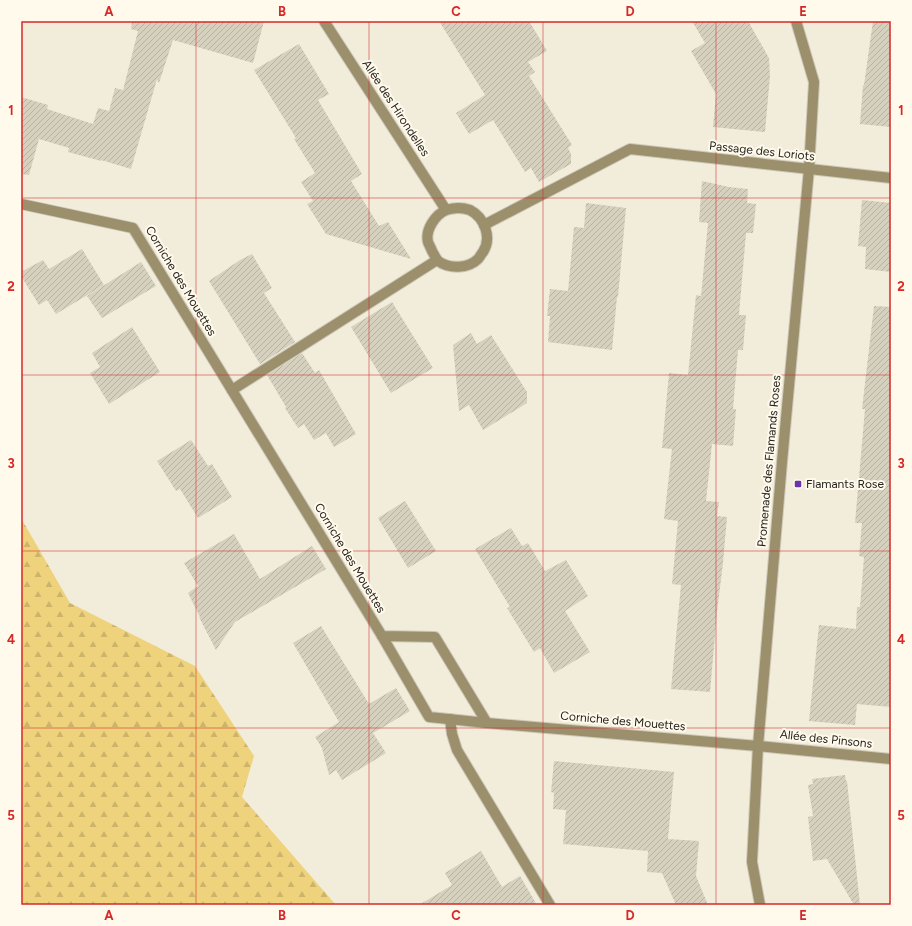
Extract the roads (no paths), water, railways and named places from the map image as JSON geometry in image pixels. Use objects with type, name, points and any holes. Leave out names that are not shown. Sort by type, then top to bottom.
[{"type":"street","name":"Allée des Hirondelles","points":[[324,21],[446,210]]},
{"type":"street","name":"Promenade des Flamands Roses","points":[[760,905],[752,862],[758,746],[809,169],[814,82],[796,21]]},
{"type":"street","name":"Passage des Loriots","points":[[484,225],[630,149],[891,178]]},
{"type":"street","name":"Corniche des Mouettes","points":[[21,204],[133,228],[382,636],[429,717],[758,746]]},
{"type":"street","points":[[458,208],[469,210],[479,216],[484,225],[487,239],[486,248],[478,260],[467,266],[458,267],[449,266],[437,260],[428,242],[430,227],[435,218],[446,210],[458,208]]},
{"type":"street","points":[[232,390],[437,260]]},
{"type":"street","points":[[382,636],[435,637],[487,723]]},
{"type":"street","points":[[450,719],[452,734],[457,750],[550,905]]},
{"type":"street","name":"Allée des Pinsons","points":[[758,746],[891,759]]},
{"type":"place","name":"Flamants Rose","points":[[798,484]]}]
